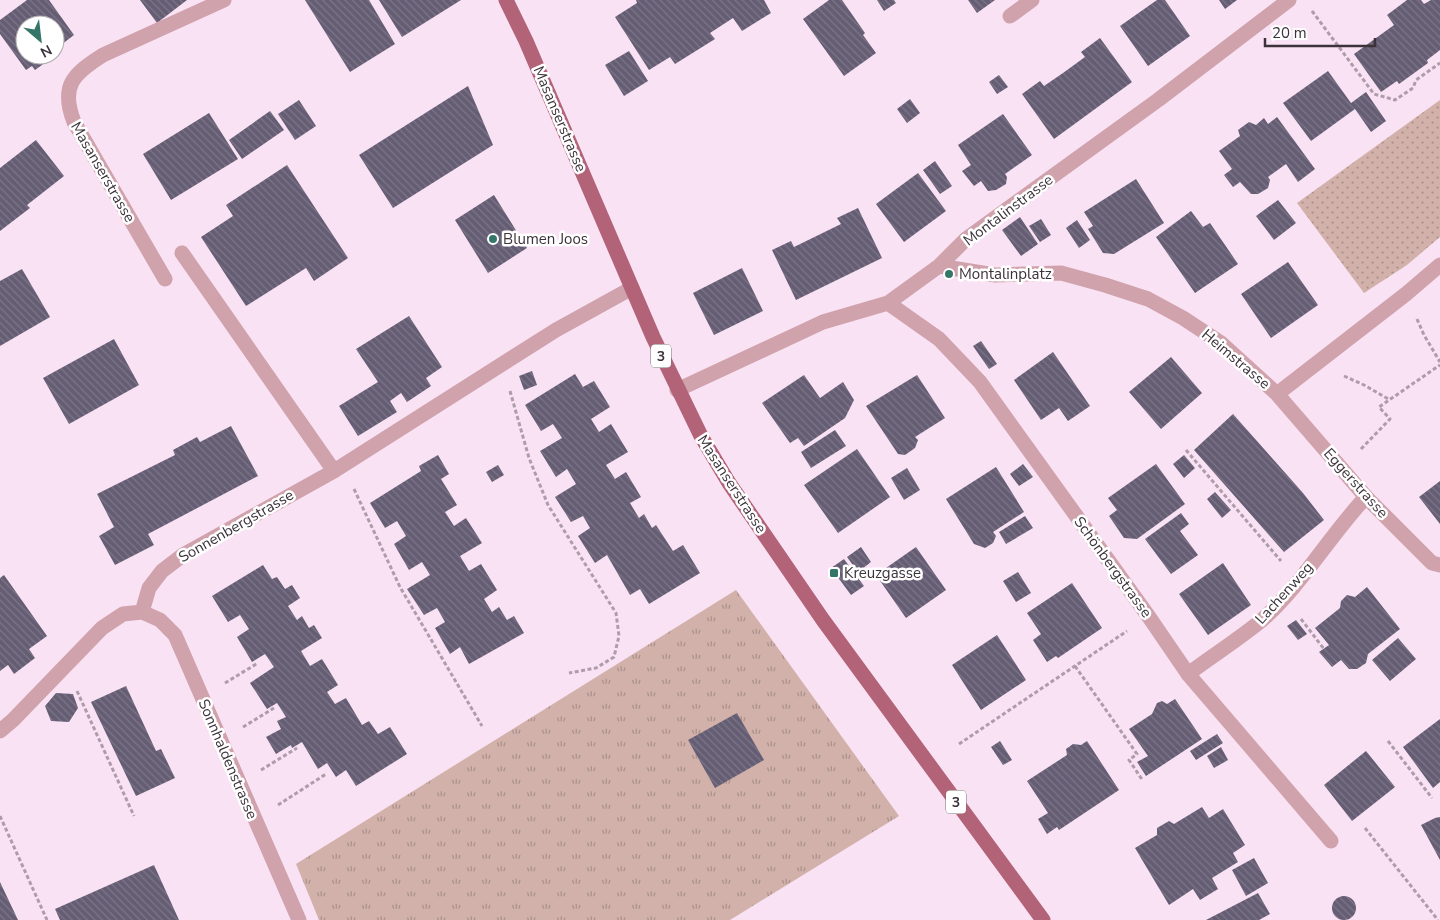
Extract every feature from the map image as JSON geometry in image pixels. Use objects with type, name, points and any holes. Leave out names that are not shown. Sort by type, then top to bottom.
[{"type":"main road","name":"Masanserstrasse","points":[[506,0],[526,41],[677,390],[701,436],[729,483],[817,612],[1043,920]]},
{"type":"street","name":"Masanserstrasse","points":[[165,279],[74,122],[68,106],[68,90],[75,77],[85,67],[103,55],[224,0]]},
{"type":"street","points":[[1010,16],[1032,0]]},
{"type":"street","name":"Montalinstrasse","points":[[677,390],[822,322],[888,303],[939,266],[966,239],[1158,100],[1289,0]]},
{"type":"street","points":[[182,253],[338,468]]},
{"type":"street","name":"Heimstrasse","points":[[939,266],[995,275],[1060,273],[1105,284],[1148,299],[1183,318],[1221,343],[1277,394],[1406,294],[1440,265]]},
{"type":"street","name":"Sonnenbergstrasse","points":[[142,612],[149,588],[162,571],[183,554],[338,468],[556,330],[632,288]]},
{"type":"street","name":"Schönbergstrasse","points":[[888,303],[939,339],[980,382],[1188,674],[1331,840]]},
{"type":"street","name":"Eggerstrasse","points":[[1277,394],[1366,497],[1432,563],[1440,565]]},
{"type":"street","name":"Lachenweg","points":[[1188,674],[1262,619],[1298,581],[1348,516],[1366,497]]},
{"type":"street","points":[[0,731],[102,628],[123,614],[142,612]]},
{"type":"street","name":"Sonnhaldenstrasse","points":[[142,612],[160,620],[175,635],[299,920]]},
{"type":"path","points":[[1310,8],[1374,94],[1395,100],[1412,88],[1416,80],[1440,63]]},
{"type":"path","points":[[1344,472],[1361,448],[1390,419],[1379,407],[1440,364],[1424,335],[1406,294]]},
{"type":"path","points":[[1322,359],[1328,368],[1390,400]]},
{"type":"path","points":[[502,364],[529,458],[548,505],[616,613],[620,636],[614,657],[596,668],[569,673]]},
{"type":"path","points":[[1186,450],[1298,581]]},
{"type":"path","points":[[338,468],[400,587],[482,726]]},
{"type":"path","points":[[1284,597],[1324,649]]},
{"type":"path","points":[[959,744],[1149,617]]},
{"type":"path","points":[[202,698],[258,662]]},
{"type":"path","points":[[66,666],[134,816]]},
{"type":"path","points":[[1075,666],[1137,754],[1129,760],[1143,781]]},
{"type":"path","points":[[220,740],[274,708]]},
{"type":"path","points":[[1388,741],[1432,798]]},
{"type":"path","points":[[239,783],[297,748]]},
{"type":"path","points":[[255,820],[326,774]]},
{"type":"path","points":[[0,816],[47,920]]},
{"type":"path","points":[[1365,828],[1438,920]]},
{"type":"green space","points":[[1440,100],[1440,237],[1407,265],[1364,293],[1297,203]]},
{"type":"green space","points":[[736,590],[899,816],[730,920],[319,920],[296,864]]},
{"type":"building","points":[[27,0],[49,0],[60,15],[15,15],[15,55],[0,34],[0,20]]},
{"type":"building","points":[[140,0],[187,0],[157,23]]},
{"type":"building","points":[[305,0],[369,0],[395,44],[350,72]]},
{"type":"building","points":[[379,0],[461,0],[402,37]]},
{"type":"building","points":[[636,0],[764,0],[771,13],[742,31],[733,18],[710,33],[715,39],[675,64],[670,57],[649,70],[615,17],[637,3]]},
{"type":"building","points":[[829,0],[842,0],[865,33],[863,35],[876,53],[844,76],[803,19]]},
{"type":"building","points":[[877,0],[894,0],[896,3],[884,11]]},
{"type":"building","points":[[968,0],[995,0],[977,13]]},
{"type":"building","points":[[1157,0],[1165,0],[1190,36],[1148,66],[1120,26]]},
{"type":"building","points":[[1219,0],[1237,0],[1225,9]]},
{"type":"building","points":[[1407,0],[1421,0],[1424,4],[1431,0],[1440,0],[1440,50],[1427,60],[1428,63],[1399,84],[1397,81],[1381,92],[1354,54],[1394,25],[1387,15]]},
{"type":"building","points":[[65,22],[74,35],[65,42]]},
{"type":"building","points":[[1100,38],[1132,82],[1054,139],[1022,94],[1040,81],[1044,86],[1063,73],[1085,57],[1081,52]]},
{"type":"building","points":[[629,51],[648,81],[624,96],[605,65]]},
{"type":"building","points":[[22,65],[42,65],[35,70],[32,66],[26,70]]},
{"type":"building","points":[[1328,71],[1351,103],[1366,92],[1386,121],[1371,132],[1355,109],[1311,141],[1283,103]]},
{"type":"building","points":[[999,75],[1008,87],[997,94],[989,82]]},
{"type":"building","points":[[468,86],[493,145],[393,208],[359,155]]},
{"type":"building","points":[[910,99],[920,113],[907,123],[897,109]]},
{"type":"building","points":[[299,100],[316,126],[295,140],[278,114]]},
{"type":"building","points":[[270,111],[284,130],[242,159],[229,140]]},
{"type":"building","points":[[209,113],[238,159],[171,200],[143,154]]},
{"type":"building","points":[[1003,114],[1032,155],[1005,174],[1007,177],[1006,184],[996,190],[988,191],[981,181],[974,186],[962,171],[971,165],[958,145]]},
{"type":"building","points":[[1277,117],[1315,169],[1298,182],[1286,164],[1268,177],[1270,180],[1268,188],[1258,194],[1251,194],[1240,182],[1233,187],[1224,175],[1232,169],[1219,151],[1240,136],[1238,130],[1249,122],[1256,125],[1264,118],[1268,124]]},
{"type":"building","points":[[36,140],[64,176],[27,205],[30,208],[0,231],[0,168]]},
{"type":"building","points":[[935,161],[952,186],[940,194],[923,170]]},
{"type":"building","points":[[287,165],[348,258],[314,281],[306,268],[246,306],[201,237],[233,216],[226,205]]},
{"type":"building","points":[[918,173],[946,211],[904,242],[876,204]]},
{"type":"building","points":[[1136,179],[1164,223],[1114,254],[1103,253],[1088,229],[1093,226],[1084,212]]},
{"type":"building","points":[[494,195],[527,248],[488,273],[455,220]]},
{"type":"building","points":[[1278,200],[1296,223],[1274,240],[1256,216]]},
{"type":"building","points":[[858,208],[882,258],[796,300],[772,250],[791,241],[794,247],[841,224],[837,218]]},
{"type":"building","points":[[1191,211],[1203,227],[1210,223],[1238,264],[1195,293],[1156,237]]},
{"type":"building","points":[[1020,217],[1038,244],[1021,256],[1002,230]]},
{"type":"building","points":[[1041,219],[1051,235],[1040,242],[1029,226]]},
{"type":"building","points":[[1077,220],[1090,240],[1079,248],[1066,228]]},
{"type":"building","points":[[1288,262],[1318,305],[1271,338],[1241,294]]},
{"type":"building","points":[[742,268],[763,311],[714,335],[693,293]]},
{"type":"building","points":[[22,269],[50,317],[0,346],[0,281]]},
{"type":"building","points":[[409,316],[442,367],[426,378],[431,386],[407,402],[401,393],[390,401],[397,412],[358,436],[339,406],[378,382],[356,349]]},
{"type":"building","points":[[114,339],[139,385],[69,424],[43,378]]},
{"type":"building","points":[[981,341],[997,364],[989,369],[973,346]]},
{"type":"building","points":[[1053,352],[1090,406],[1068,421],[1059,408],[1041,420],[1014,380]]},
{"type":"building","points":[[1171,357],[1202,393],[1161,429],[1129,392]]},
{"type":"building","points":[[532,371],[537,385],[524,390],[519,376]]},
{"type":"building","points":[[575,374],[583,387],[594,381],[610,407],[591,419],[599,432],[611,424],[628,452],[606,465],[615,479],[626,472],[641,497],[630,503],[639,518],[644,514],[652,528],[656,525],[673,551],[683,545],[700,573],[649,604],[640,589],[630,595],[607,555],[595,563],[578,536],[590,528],[583,516],[571,522],[555,497],[576,484],[567,469],[556,477],[540,451],[562,438],[553,424],[541,431],[525,405]]},
{"type":"building","points":[[804,375],[820,398],[843,382],[854,400],[845,418],[804,446],[798,438],[790,443],[762,403]]},
{"type":"building","points":[[917,375],[945,418],[915,437],[918,440],[915,448],[905,455],[898,454],[866,406]]},
{"type":"building","points":[[1233,414],[1303,493],[1324,520],[1284,552],[1194,450]]},
{"type":"building","points":[[231,426],[258,476],[148,534],[154,545],[115,565],[99,536],[114,527],[97,494],[175,455],[173,450],[197,437],[200,442]]},
{"type":"building","points":[[835,430],[846,446],[811,468],[801,452]]},
{"type":"building","points":[[857,449],[890,497],[838,533],[804,485]]},
{"type":"building","points":[[438,455],[449,474],[441,479],[457,505],[445,512],[454,526],[466,518],[482,543],[460,556],[469,571],[481,564],[497,590],[484,599],[492,612],[499,607],[507,620],[514,616],[524,633],[469,664],[460,647],[450,654],[435,628],[445,622],[437,608],[424,615],[407,589],[430,575],[422,562],[409,570],[394,544],[406,536],[397,521],[385,528],[370,503],[421,471],[419,466]]},
{"type":"building","points":[[1184,455],[1195,468],[1184,478],[1173,464]]},
{"type":"building","points":[[1023,464],[1033,477],[1019,486],[1010,474]]},
{"type":"building","points":[[1156,464],[1185,504],[1137,539],[1124,538],[1109,516],[1117,510],[1108,498]]},
{"type":"building","points":[[498,465],[504,475],[492,482],[486,472]]},
{"type":"building","points":[[996,467],[1024,512],[993,532],[996,536],[993,543],[985,548],[974,544],[946,499]]},
{"type":"building","points":[[907,468],[920,490],[904,500],[891,478]]},
{"type":"building","points":[[1440,481],[1440,524],[1419,497]]},
{"type":"building","points":[[1215,492],[1231,510],[1222,518],[1207,499]]},
{"type":"building","points":[[1181,513],[1189,524],[1180,531],[1198,555],[1171,574],[1145,539]]},
{"type":"building","points":[[1025,516],[1033,528],[1006,544],[999,532]]},
{"type":"building","points":[[861,547],[871,562],[858,572],[847,557]]},
{"type":"building","points":[[916,547],[946,590],[906,618],[876,575]]},
{"type":"building","points":[[844,559],[864,586],[851,595],[831,568]]},
{"type":"building","points":[[1223,563],[1251,605],[1208,635],[1179,594]]},
{"type":"building","points":[[263,565],[272,579],[277,577],[285,589],[292,585],[300,598],[288,606],[297,620],[302,616],[309,628],[314,625],[322,638],[301,651],[310,666],[322,659],[338,685],[327,692],[335,704],[346,698],[362,725],[369,721],[378,734],[390,727],[407,754],[356,786],[346,770],[336,777],[327,763],[318,769],[302,742],[292,748],[291,745],[276,754],[266,737],[281,729],[277,721],[286,717],[277,703],[267,709],[250,683],[274,667],[265,654],[252,662],[237,637],[249,629],[240,615],[228,622],[212,596]]},
{"type":"building","points":[[1018,572],[1031,593],[1016,602],[1003,581]]},
{"type":"building","points":[[4,575],[47,636],[29,649],[35,658],[14,674],[8,665],[0,671],[0,578]]},
{"type":"building","points":[[1072,583],[1102,628],[1058,658],[1056,656],[1047,662],[1033,640],[1041,634],[1027,613]]},
{"type":"building","points":[[1367,587],[1400,629],[1368,654],[1366,663],[1357,669],[1349,669],[1341,660],[1332,667],[1319,652],[1329,645],[1315,628],[1340,608],[1341,601],[1347,595],[1355,597]]},
{"type":"building","points":[[1296,620],[1307,634],[1298,640],[1287,626]]},
{"type":"building","points":[[997,635],[1026,680],[981,710],[952,665]]},
{"type":"building","points":[[1398,638],[1416,659],[1390,681],[1372,660]]},
{"type":"building","points":[[126,686],[156,751],[161,749],[175,778],[136,796],[91,702]]},
{"type":"building","points":[[56,693],[73,694],[78,708],[69,722],[51,721],[45,706]]},
{"type":"building","points":[[1175,699],[1202,739],[1146,776],[1137,762],[1148,756],[1129,729],[1152,714],[1157,703],[1162,701],[1167,704]]},
{"type":"building","points":[[737,713],[764,760],[715,788],[688,740]]},
{"type":"building","points":[[1440,719],[1440,782],[1433,788],[1403,747]]},
{"type":"building","points":[[1217,734],[1223,743],[1196,760],[1190,751]]},
{"type":"building","points":[[1000,741],[1012,760],[1003,765],[991,747]]},
{"type":"building","points":[[1087,741],[1119,790],[1059,830],[1057,827],[1047,834],[1038,819],[1048,813],[1027,781],[1067,755],[1066,749],[1073,744],[1081,745]]},
{"type":"building","points":[[1221,747],[1228,760],[1214,768],[1207,756]]},
{"type":"building","points":[[1366,751],[1395,787],[1352,821],[1324,785]]},
{"type":"building","points":[[1202,807],[1209,818],[1223,809],[1245,845],[1233,853],[1238,862],[1212,878],[1218,889],[1200,900],[1193,889],[1169,905],[1135,848],[1157,835],[1157,828],[1169,821],[1174,824]]},
{"type":"building","points":[[1440,817],[1440,860],[1421,825]]},
{"type":"building","points":[[1254,858],[1268,883],[1246,896],[1232,870]]},
{"type":"building","points":[[154,865],[179,920],[60,920],[55,909]]},
{"type":"building","points":[[0,882],[18,920],[0,920]]},
{"type":"building","points":[[1258,893],[1270,914],[1259,920],[1206,920]]},
{"type":"building","points":[[1344,896],[1352,900],[1356,908],[1352,916],[1344,920],[1336,916],[1332,908],[1336,900]]},
{"type":"place","name":"Blumen Joos","points":[[493,239]]},
{"type":"place","name":"Montalinplatz","points":[[949,274]]},
{"type":"place","name":"Kreuzgasse","points":[[834,573]]}]
